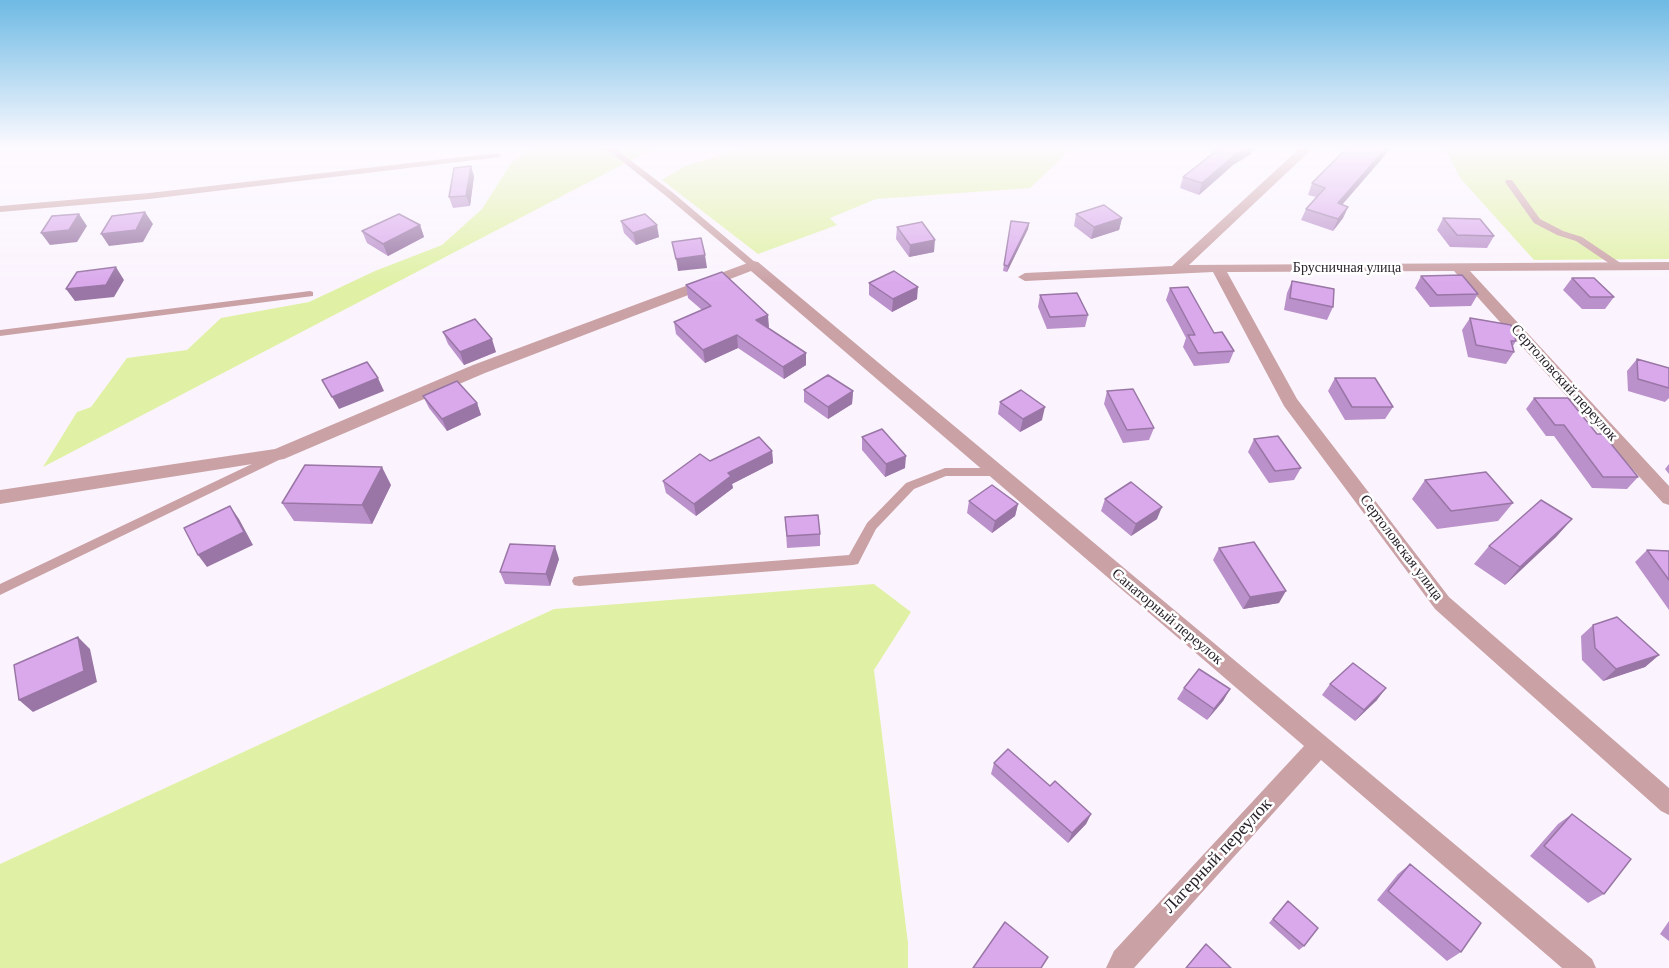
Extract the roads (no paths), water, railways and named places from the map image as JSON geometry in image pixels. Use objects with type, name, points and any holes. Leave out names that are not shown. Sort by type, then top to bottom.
[{"type":"street","points":[[1176,270],[1260,192]]},
{"type":"street","points":[[0,497],[278,455],[479,369],[753,265]]},
{"type":"street","name":"Санаторный переулок","points":[[753,265],[1583,968]]},
{"type":"street","name":"Брусничная улица","points":[[1025,277],[1218,268],[1669,266]]},
{"type":"street","name":"Сертоловский переулок","points":[[1458,267],[1669,498]]},
{"type":"street","name":"Сертоловская улица","points":[[1218,268],[1290,402],[1442,603],[1669,803]]},
{"type":"street","name":"Лагерный переулок","points":[[1119,968],[1123,960],[1319,746]]},
{"type":"lane","points":[[0,209],[181,192]]},
{"type":"lane","points":[[667,192],[753,265]]},
{"type":"lane","points":[[1516,192],[1537,221],[1560,233],[1579,239],[1619,266]]},
{"type":"lane","points":[[0,333],[310,294]]},
{"type":"lane","points":[[0,590],[278,455]]},
{"type":"lane","points":[[579,581],[853,560],[872,526],[910,486],[945,472],[996,472]]}]
